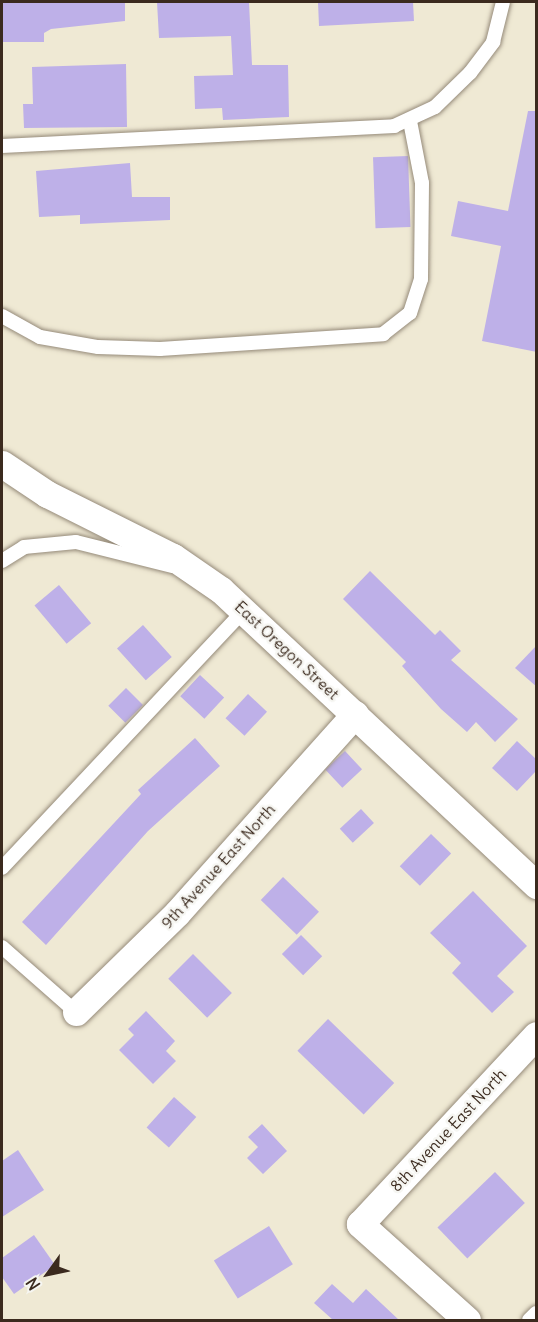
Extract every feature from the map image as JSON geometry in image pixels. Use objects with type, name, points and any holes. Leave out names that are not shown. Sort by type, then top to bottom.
[{"type":"street","name":"East Oregon Street","points":[[2,464],[189,568],[244,609],[537,885]]},
{"type":"street","name":"9th Avenue East North","points":[[76,1012],[177,913],[355,714]]},
{"type":"street","name":"8th Avenue East North","points":[[467,1320],[360,1224],[537,1035]]},
{"type":"lane","points":[[2,146],[362,132],[410,121],[447,96],[489,49],[503,2]]},
{"type":"lane","points":[[2,316],[40,337],[98,347],[219,346],[382,334],[410,313],[421,279],[422,183],[410,121]]},
{"type":"lane","points":[[2,561],[24,547],[76,542],[189,568]]},
{"type":"lane","points":[[2,868],[244,609]]},
{"type":"lane","points":[[2,947],[76,1012]]},
{"type":"lane","points":[[529,1320],[537,1312]]},
{"type":"building","points":[[2,2],[125,2],[125,21],[51,29],[44,33],[44,42],[2,42]]},
{"type":"building","points":[[157,2],[249,2],[252,65],[288,65],[289,117],[223,120],[222,108],[195,109],[194,76],[233,75],[231,36],[159,38]]},
{"type":"building","points":[[318,2],[413,2],[414,21],[319,26]]},
{"type":"building","points":[[126,64],[127,127],[24,128],[23,104],[33,104],[32,67]]},
{"type":"building","points":[[528,111],[537,111],[537,352],[482,341],[501,246],[451,236],[458,201],[508,211]]},
{"type":"building","points":[[408,156],[410,227],[375,228],[373,157]]},
{"type":"building","points":[[130,163],[132,197],[170,197],[170,220],[80,224],[80,215],[39,217],[36,171]]},
{"type":"building","points":[[370,571],[435,635],[440,630],[461,651],[451,660],[518,719],[495,742],[476,722],[467,732],[441,709],[402,666],[406,662],[343,599]]},
{"type":"building","points":[[59,585],[91,623],[67,644],[34,606]]},
{"type":"building","points":[[143,625],[172,657],[146,680],[117,648]]},
{"type":"building","points":[[537,645],[537,687],[515,668]]},
{"type":"building","points":[[200,675],[224,698],[204,719],[180,696]]},
{"type":"building","points":[[126,688],[143,705],[125,723],[108,706]]},
{"type":"building","points":[[248,694],[267,712],[245,736],[225,718]]},
{"type":"building","points":[[195,738],[220,766],[148,831],[46,945],[22,922],[141,794],[138,790]]},
{"type":"building","points":[[517,741],[537,760],[537,770],[517,791],[492,768]]},
{"type":"building","points":[[345,751],[362,769],[342,788],[325,769]]},
{"type":"building","points":[[361,809],[374,823],[353,843],[340,829]]},
{"type":"building","points":[[431,834],[451,853],[420,886],[400,866]]},
{"type":"building","points":[[283,877],[319,912],[297,935],[261,900]]},
{"type":"building","points":[[473,891],[527,946],[497,976],[514,992],[492,1013],[452,973],[461,963],[430,933]]},
{"type":"building","points":[[301,935],[322,956],[303,975],[282,954]]},
{"type":"building","points":[[193,954],[232,993],[207,1018],[168,979]]},
{"type":"building","points":[[146,1011],[175,1041],[166,1051],[176,1061],[153,1084],[119,1050],[134,1035],[128,1029]]},
{"type":"building","points":[[328,1019],[394,1083],[364,1115],[297,1051]]},
{"type":"building","points":[[174,1097],[196,1117],[169,1148],[147,1127]]},
{"type":"building","points":[[262,1124],[287,1151],[263,1174],[247,1158],[258,1147],[248,1137]]},
{"type":"building","points":[[18,1150],[44,1190],[2,1217],[2,1161]]},
{"type":"building","points":[[495,1172],[525,1203],[467,1259],[437,1228]]},
{"type":"building","points":[[269,1226],[293,1264],[238,1299],[214,1260]]},
{"type":"building","points":[[34,1235],[55,1265],[14,1294],[2,1277],[2,1258]]},
{"type":"building","points":[[332,1284],[353,1303],[366,1289],[399,1320],[333,1320],[314,1303]]}]
